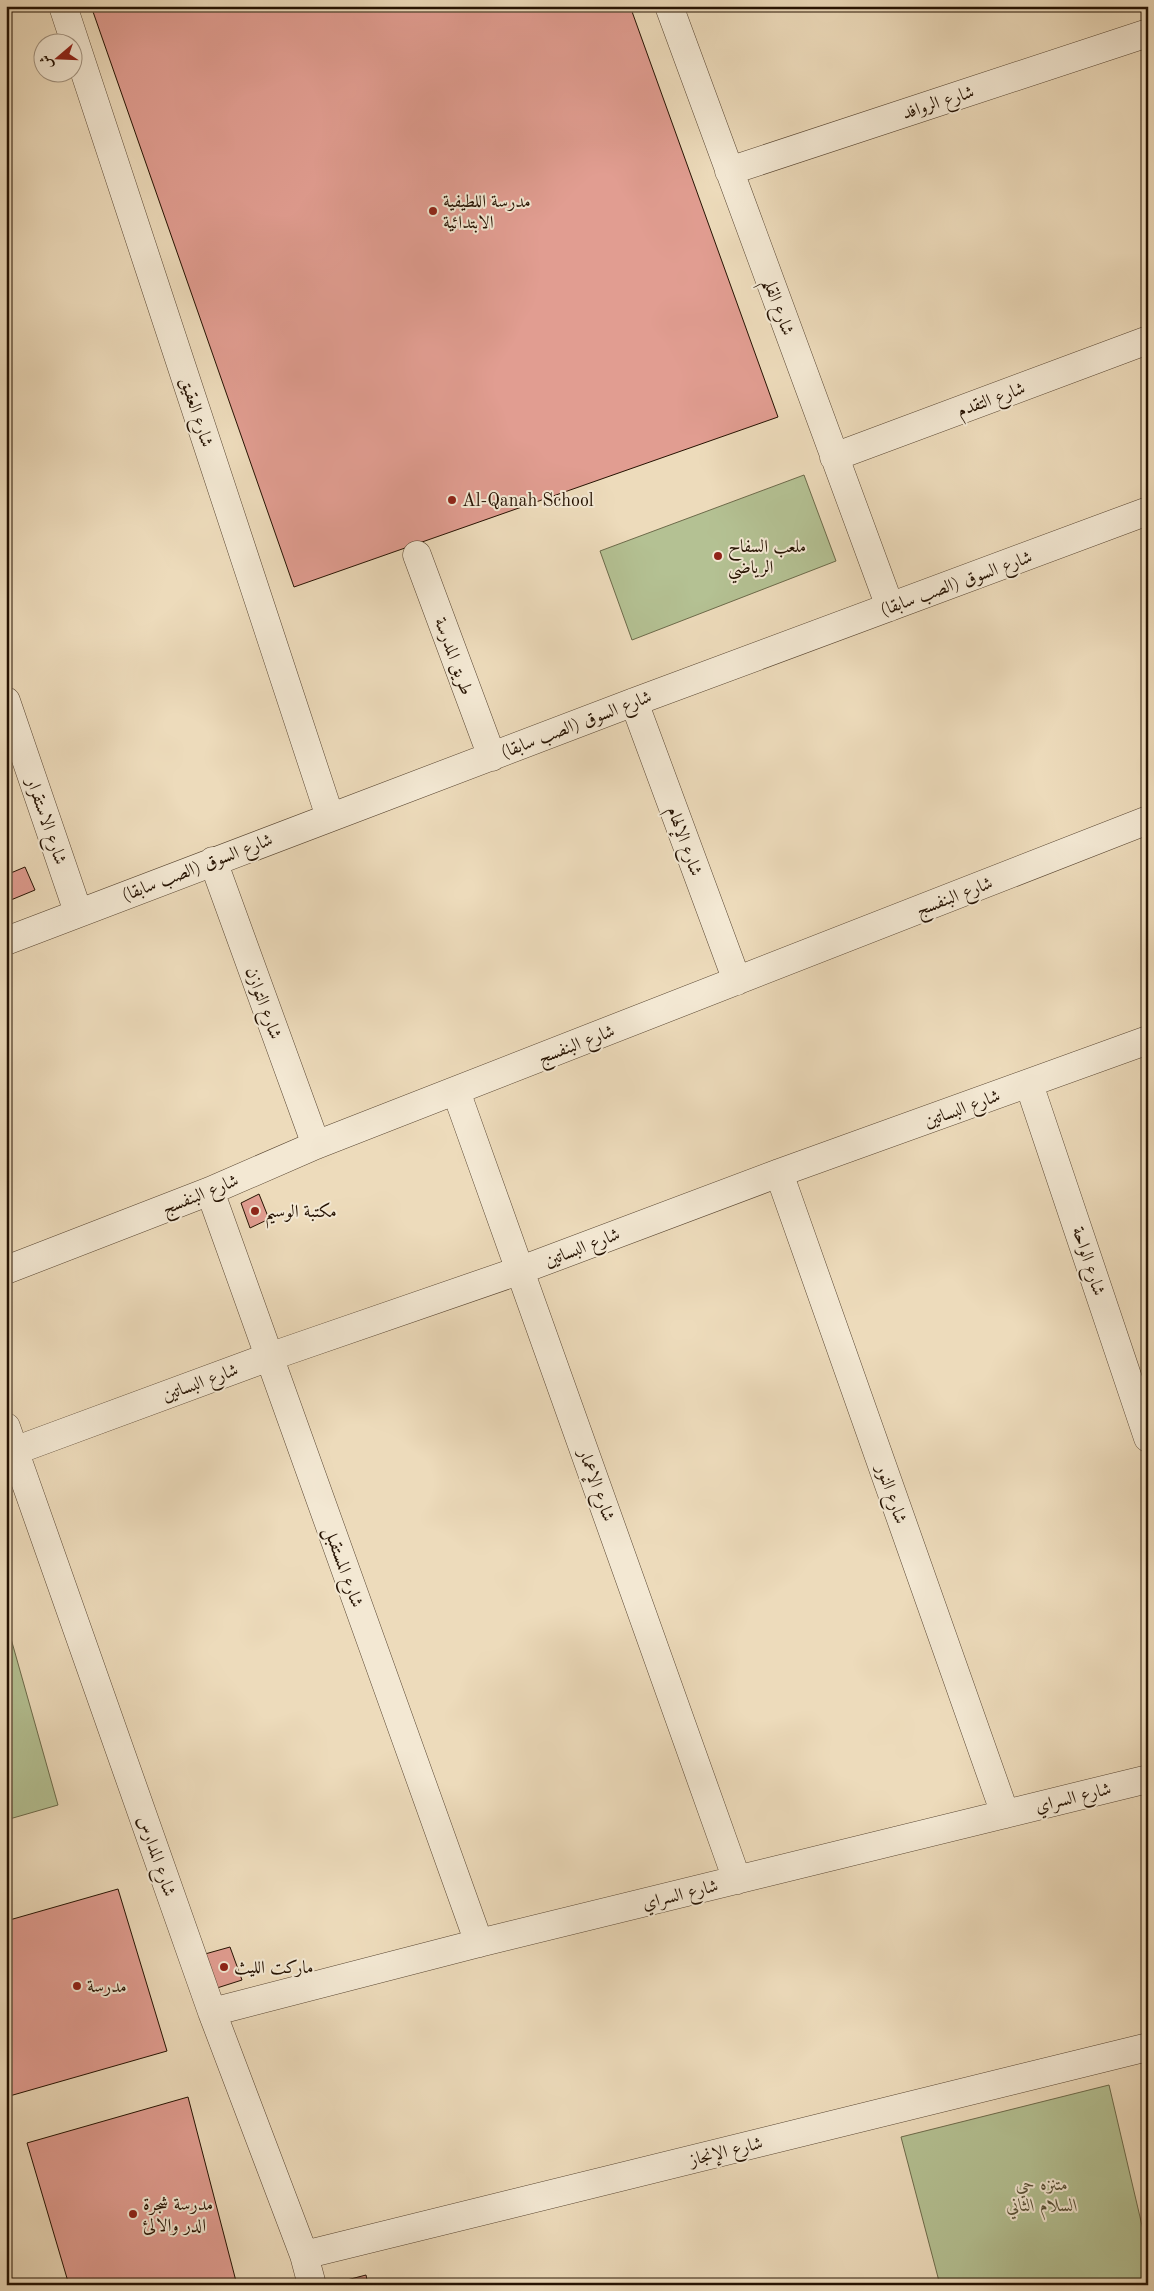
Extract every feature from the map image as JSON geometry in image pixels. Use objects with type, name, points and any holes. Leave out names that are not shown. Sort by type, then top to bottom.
[{"type":"street","name":"شارع العقيق","points":[[63,6],[330,817]]},
{"type":"street","name":"شارع القلم","points":[[669,6],[890,607]]},
{"type":"street","name":"شارع الروافد","points":[[729,171],[1148,33]]},
{"type":"street","name":"شارع التقدم","points":[[834,457],[1148,340]]},
{"type":"street","name":"شارع السوق (الصب سابقا)","points":[[6,941],[634,702],[1148,511]]},
{"type":"street","name":"طريق المدرسة","points":[[417,555],[492,757]]},
{"type":"street","name":"شارع الاستقرار","points":[[6,701],[78,912]]},
{"type":"street","name":"شارع الإلهام","points":[[634,702],[737,981]]},
{"type":"street","name":"شارع البنفسج","points":[[6,1270],[210,1191],[316,1146],[1148,820]]},
{"type":"street","name":"شارع التوازن","points":[[213,861],[316,1146]]},
{"type":"street","name":"شارع البساتين","points":[[9,1444],[521,1270],[779,1173],[1148,1040]]},
{"type":"street","name":"شارع الواحة","points":[[1029,1084],[1148,1438]]},
{"type":"street","name":"شارع الإعمار","points":[[456,1091],[737,1880]]},
{"type":"street","name":"شارع النور","points":[[779,1173],[1005,1814]]},
{"type":"street","name":"شارع المستقبل","points":[[210,1191],[478,1943]]},
{"type":"street","name":"شارع المدارس","points":[[9,1444],[212,2012],[304,2255],[312,2285]]},
{"type":"street","name":"شارع السراي","points":[[212,2012],[478,1943],[1148,1779]]},
{"type":"street","name":"شارع الإنجاز","points":[[304,2255],[1148,2047]]},
{"type":"green space","name":"ملعب السفاح الرياضي","points":[[804,475],[836,561],[632,640],[600,551]]},
{"type":"green space","points":[[6,1621],[58,1805],[6,1820]]},
{"type":"green space","name":"متنزه حي السلام الثاني","points":[[1109,2085],[1148,2251],[1148,2285],[940,2285],[901,2137]]},
{"type":"building","name":"مدرسة اللطيفية الابتدائية","points":[[91,6],[630,6],[778,417],[294,587]]},
{"type":"building","points":[[25,867],[35,890],[6,902],[6,875]]},
{"type":"building","name":"مكتبة الوسيم","points":[[259,1194],[269,1219],[250,1228],[241,1203]]},
{"type":"building","name":"مدرسة","points":[[118,1889],[167,2051],[6,2097],[6,1921]]},
{"type":"building","name":"ماركت الليث","points":[[230,1947],[242,1980],[217,1988],[205,1954]]},
{"type":"building","name":"مدرسة شجرة الدر والالئ","points":[[188,2097],[237,2285],[69,2285],[27,2143]]},
{"type":"building","points":[[366,2275],[368,2285],[344,2285],[343,2281]]},
{"type":"place","name":"مدرسة اللطيفية الابتدائية","points":[[433,211]]},
{"type":"place","name":"Al-Qanah School","points":[[452,500]]},
{"type":"place","name":"ملعب السفاح الرياضي","points":[[718,556]]},
{"type":"place","name":"مكتبة الوسيم","points":[[255,1211]]},
{"type":"place","name":"ماركت الليث","points":[[224,1967]]},
{"type":"place","name":"مدرسة","points":[[77,1986]]},
{"type":"place","name":"مدرسة شجرة الدر والالئ","points":[[133,2214]]}]
